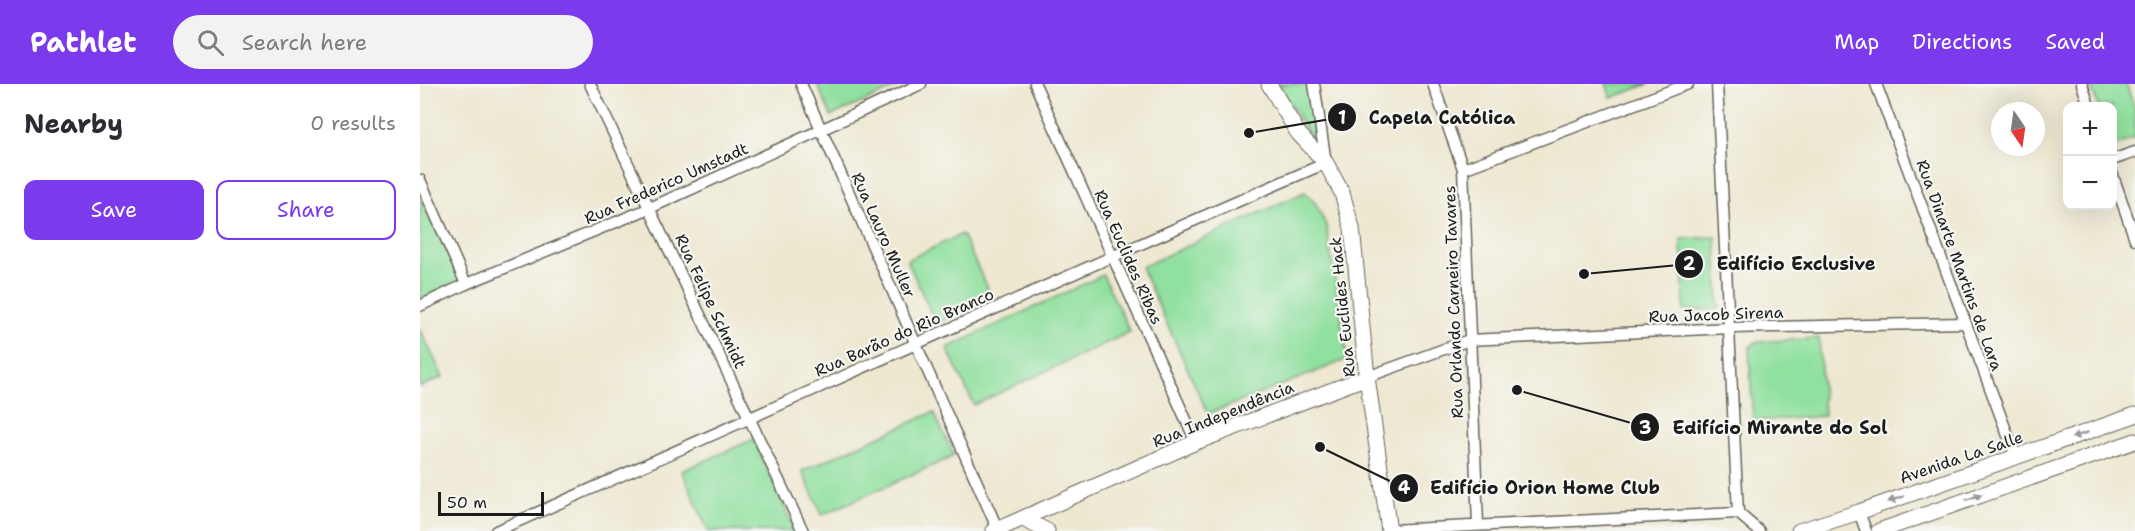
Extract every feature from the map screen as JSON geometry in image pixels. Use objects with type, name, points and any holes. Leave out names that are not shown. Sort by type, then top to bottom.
[{"type":"street","name":"Rua Felipe Schmidt","points":[[590,84],[751,419],[802,531]]},
{"type":"street","name":"Rua Lauro Muller","points":[[801,84],[916,342],[996,530]]},
{"type":"street","name":"Rua Frederico Umstadt","points":[[420,306],[466,284],[650,208],[921,84]]},
{"type":"street","name":"Rua Euclides Ribas","points":[[1035,84],[1196,442]]},
{"type":"street","points":[[1269,84],[1298,133],[1326,163]]},
{"type":"street","name":"Rua Euclides Hack","points":[[1314,84],[1326,163],[1342,193],[1352,228],[1367,377],[1389,531]]},
{"type":"street","name":"Rua Orlando Carneiro Tavares","points":[[1433,84],[1463,169],[1478,524]]},
{"type":"street","points":[[1463,169],[1688,84]]},
{"type":"street","points":[[1717,84],[1738,513]]},
{"type":"street","name":"Rua Dinarte Martins de Lara","points":[[1876,84],[2016,457]]},
{"type":"street","points":[[2082,84],[2088,102]]},
{"type":"street","points":[[2117,158],[2135,152]]},
{"type":"street","name":"Rua Barão do Rio Branco","points":[[496,531],[751,419],[1111,255],[1326,163]]},
{"type":"street","points":[[420,180],[466,284]]},
{"type":"street","points":[[2117,187],[2135,239]]},
{"type":"street","name":"Rua Jacob Sirena","points":[[1469,340],[1730,328],[1964,322]]},
{"type":"street","name":"Rua Independência","points":[[996,530],[1196,442],[1469,340]]},
{"type":"street","name":"Avenida La Salle","points":[[1799,531],[2135,415]]},
{"type":"street","points":[[1879,531],[2135,441]]},
{"type":"street","points":[[1859,512],[1866,531]]},
{"type":"street","points":[[1389,531],[1478,524],[1738,513],[1759,531]]},
{"type":"street","points":[[1023,519],[1047,531]]},
{"type":"green space","points":[[817,84],[904,84],[831,116]]},
{"type":"green space","points":[[1279,84],[1308,84],[1321,156]]},
{"type":"green space","points":[[1606,84],[1649,84],[1611,98]]},
{"type":"green space","points":[[2090,84],[2126,84],[2135,109],[2135,138],[2117,145],[2117,102],[2097,102]]},
{"type":"green space","points":[[1305,192],[1316,204],[1326,225],[1348,359],[1208,414],[1141,267]]},
{"type":"green space","points":[[420,195],[460,280],[420,299]]},
{"type":"green space","points":[[962,234],[992,298],[936,324],[907,260]]},
{"type":"green space","points":[[1716,237],[1719,309],[1684,311],[1681,239]]},
{"type":"green space","points":[[1103,275],[1130,332],[974,405],[947,348]]},
{"type":"green space","points":[[420,332],[443,377],[420,387]]},
{"type":"green space","points":[[1819,338],[1824,416],[1753,421],[1749,348],[1756,342]]},
{"type":"green space","points":[[934,412],[954,456],[822,515],[802,471]]},
{"type":"green space","points":[[754,439],[795,531],[708,531],[682,471]]},
{"type":"place","name":"Capela Católica","points":[[1249,133]]},
{"type":"place","name":"Edifício Exclusive","points":[[1584,274]]},
{"type":"place","name":"Edifício Mirante do Sol","points":[[1517,390]]},
{"type":"place","name":"Edifício Orion Home Club","points":[[1320,447]]}]
